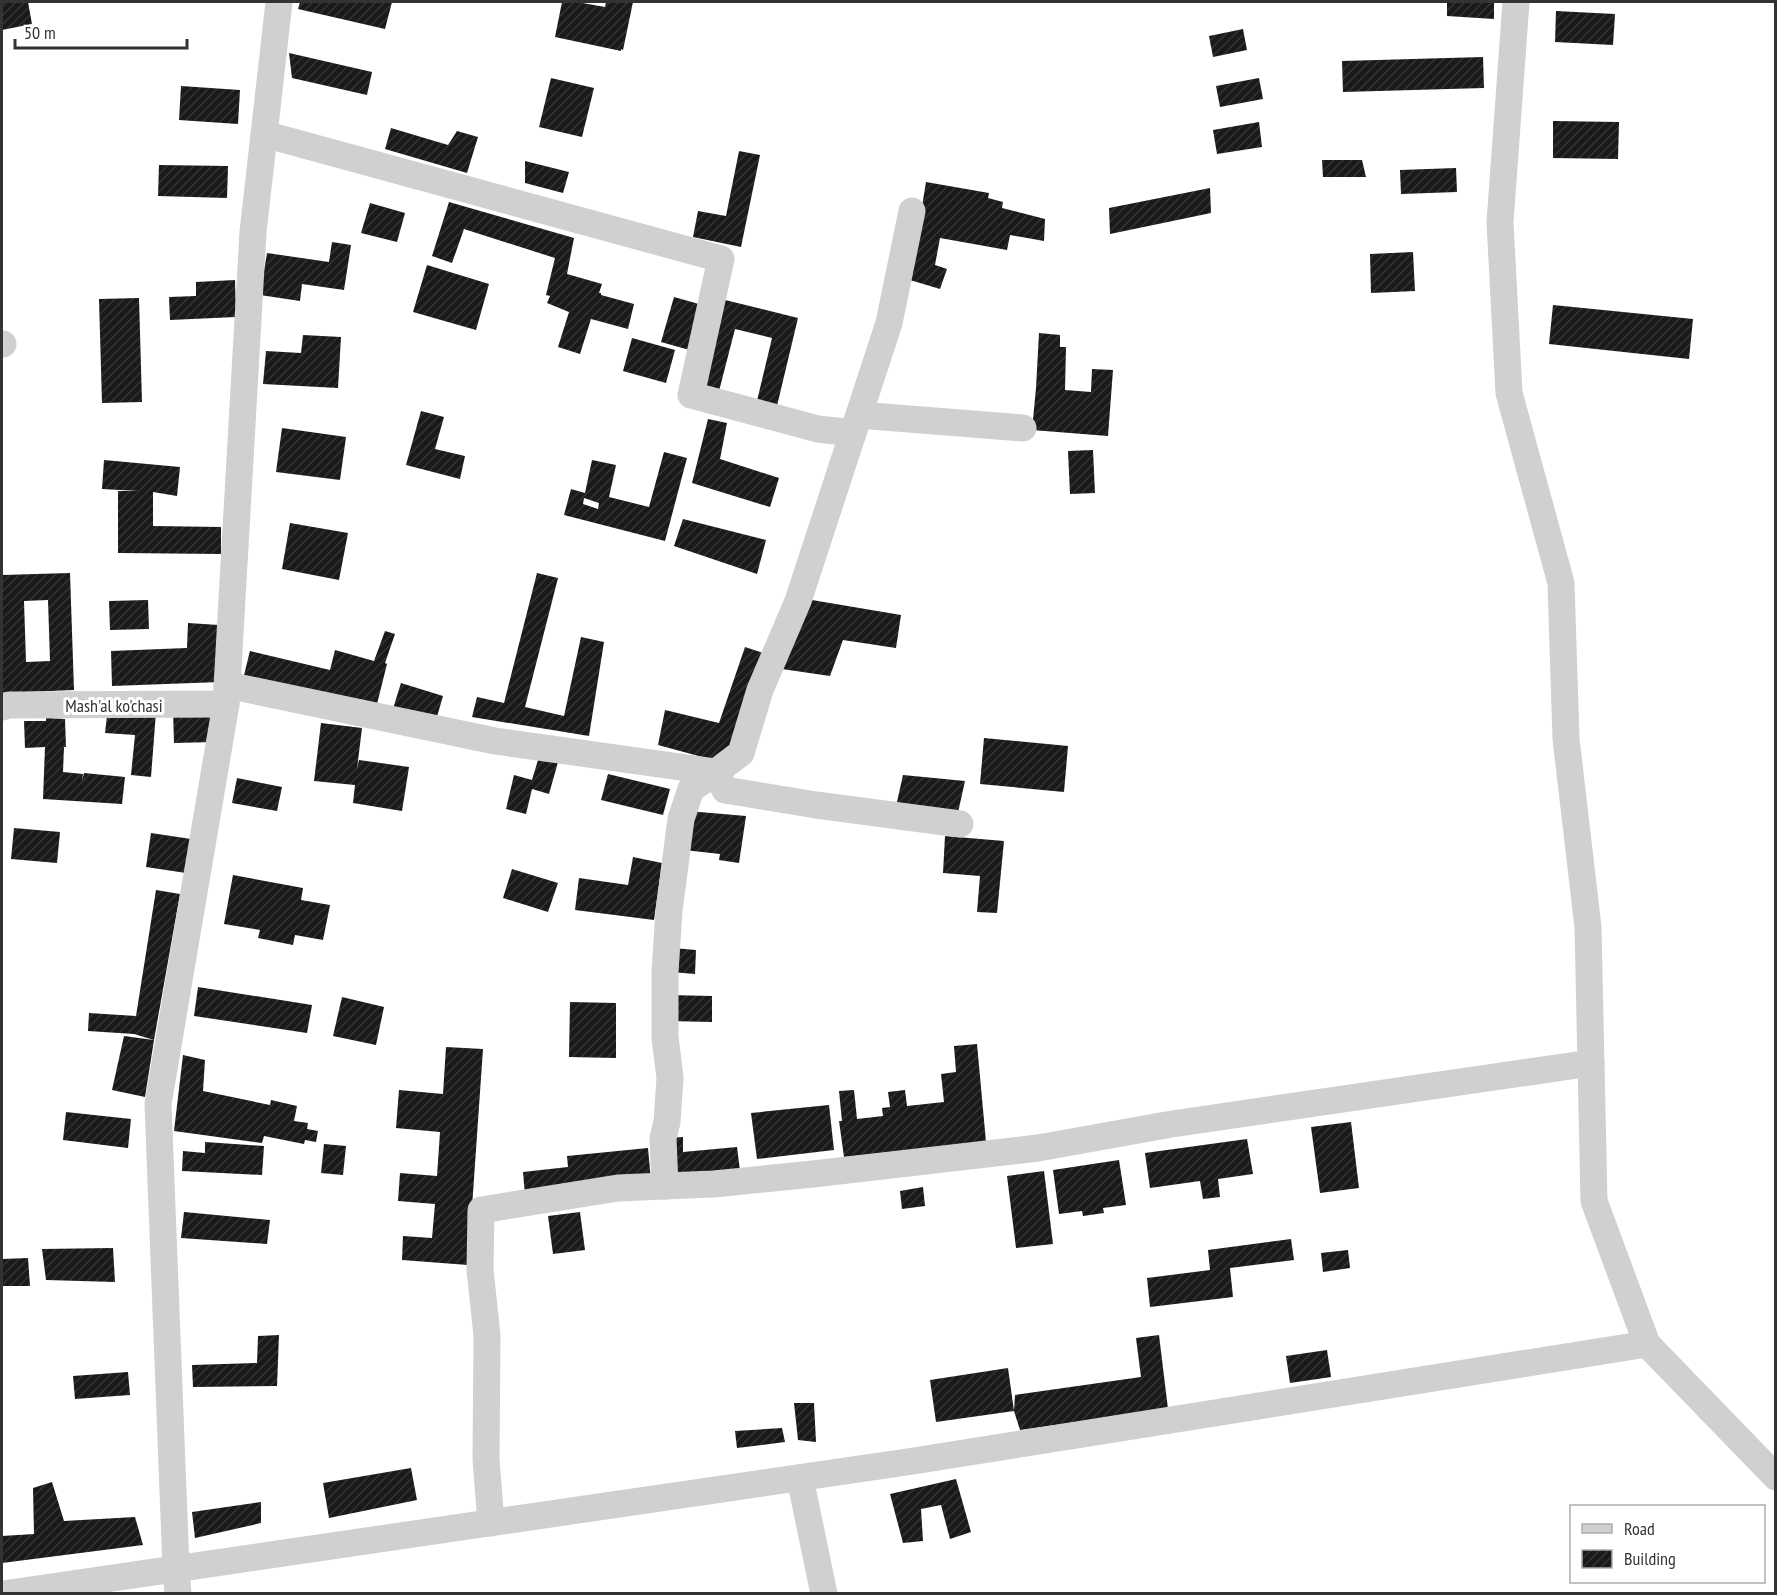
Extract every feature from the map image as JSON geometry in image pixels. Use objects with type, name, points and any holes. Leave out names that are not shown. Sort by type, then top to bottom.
[{"type":"street","points":[[177,1581],[158,1104],[226,695],[253,232],[279,2]]},
{"type":"street","points":[[1516,2],[1500,222],[1509,393],[1561,583],[1566,739],[1588,927],[1594,1201],[1647,1344],[1776,1477]]},
{"type":"street","points":[[264,134],[721,259],[691,395],[818,429],[856,424],[1023,428]]},
{"type":"street","points":[[665,1186],[663,1138],[667,1122],[670,1078],[665,1037],[665,972],[671,890],[681,819],[691,789],[741,753],[760,690],[798,601],[890,323],[912,211]]},
{"type":"street","name":"Mash'al ko'chasi","points":[[2,707],[226,695],[495,741],[716,772]]},
{"type":"street","points":[[716,772],[725,790],[816,805],[960,824]]},
{"type":"street","points":[[490,1522],[486,1459],[487,1335],[480,1270],[482,1210],[618,1188],[758,1180],[1038,1148],[1172,1124],[1591,1063]]},
{"type":"street","points":[[3,1593],[177,1581],[490,1522],[800,1478],[1647,1344]]},
{"type":"street","points":[[800,1478],[824,1593]]},
{"type":"building","points":[[2,2],[28,2],[32,24],[2,30]]},
{"type":"building","points":[[300,2],[392,2],[385,29],[298,9]]},
{"type":"building","points":[[562,2],[605,7],[606,2],[633,2],[623,50],[555,37]]},
{"type":"building","points":[[1447,2],[1494,2],[1494,19],[1447,16]]},
{"type":"building","points":[[1556,11],[1615,14],[1613,45],[1555,42]]},
{"type":"building","points":[[1243,29],[1247,50],[1213,57],[1209,36]]},
{"type":"building","points":[[289,53],[372,72],[367,95],[292,78]]},
{"type":"building","points":[[1483,57],[1484,88],[1343,92],[1342,61]]},
{"type":"building","points":[[551,78],[594,88],[582,137],[539,127]]},
{"type":"building","points":[[1259,78],[1263,99],[1220,107],[1216,86]]},
{"type":"building","points":[[181,86],[240,90],[238,124],[179,120]]},
{"type":"building","points":[[1553,121],[1619,122],[1618,159],[1553,158]]},
{"type":"building","points":[[1259,122],[1262,147],[1217,154],[1213,130]]},
{"type":"building","points":[[391,128],[448,145],[457,131],[478,137],[467,173],[385,149]]},
{"type":"building","points":[[739,151],[760,155],[741,247],[693,237],[698,211],[726,216]]},
{"type":"building","points":[[1322,160],[1362,160],[1366,177],[1323,177]]},
{"type":"building","points":[[525,161],[569,172],[563,193],[525,183]]},
{"type":"building","points":[[159,165],[228,166],[227,198],[158,196]]},
{"type":"building","points":[[1456,168],[1457,192],[1401,194],[1400,170]]},
{"type":"building","points":[[926,182],[989,193],[988,198],[1003,202],[1002,208],[1045,219],[1044,241],[1010,235],[1007,250],[940,238],[935,265],[947,269],[940,289],[910,280]]},
{"type":"building","points":[[1210,188],[1211,213],[1110,234],[1109,208]]},
{"type":"building","points":[[449,202],[574,238],[567,274],[602,284],[599,293],[601,295],[634,304],[628,329],[591,319],[580,354],[558,347],[569,312],[547,303],[550,296],[546,295],[555,258],[464,229],[452,263],[432,256]]},
{"type":"building","points":[[370,203],[405,213],[397,242],[361,233]]},
{"type":"building","points":[[332,242],[351,245],[344,290],[302,284],[300,301],[260,295],[267,253],[329,262]]},
{"type":"building","points":[[1413,252],[1415,291],[1371,293],[1370,254]]},
{"type":"building","points":[[427,265],[489,284],[476,330],[413,312]]},
{"type":"building","points":[[235,280],[236,317],[170,320],[169,297],[196,296],[196,282]]},
{"type":"building","points":[[674,297],[706,306],[693,351],[661,342]]},
{"type":"building","points":[[139,298],[142,402],[102,403],[99,299]]},
{"type":"building","points":[[721,299],[798,318],[776,410],[756,405],[772,338],[735,329],[718,395],[698,390]]},
{"type":"building","points":[[1553,305],[1693,319],[1689,359],[1549,344]]},
{"type":"building","points":[[1039,333],[1060,335],[1060,347],[1066,347],[1065,390],[1091,392],[1092,369],[1113,370],[1108,436],[1032,430]]},
{"type":"building","points":[[303,335],[341,337],[338,388],[263,384],[266,351],[301,353]]},
{"type":"building","points":[[632,338],[675,350],[666,383],[623,371]]},
{"type":"building","points":[[421,411],[444,417],[435,449],[465,456],[460,479],[406,465]]},
{"type":"building","points":[[708,419],[727,423],[720,459],[779,478],[770,507],[692,483]]},
{"type":"building","points":[[282,428],[346,437],[340,480],[276,472]]},
{"type":"building","points":[[1093,450],[1095,493],[1070,494],[1068,451]]},
{"type":"building","points":[[664,452],[687,458],[665,541],[564,515],[571,489],[585,493],[592,460],[616,465],[609,497],[649,507]],"holes":[[[584,498],[599,503],[598,509],[583,504]]]},
{"type":"building","points":[[104,460],[180,467],[177,496],[153,492],[153,526],[221,527],[221,554],[118,553],[118,491],[139,491],[102,489]]},
{"type":"building","points":[[683,519],[766,540],[757,574],[674,546]]},
{"type":"building","points":[[290,523],[348,533],[339,580],[282,569]]},
{"type":"building","points":[[70,573],[74,690],[2,693],[2,575]],"holes":[[[48,600],[50,661],[26,662],[24,601]]]},
{"type":"building","points":[[537,573],[558,578],[525,707],[564,716],[581,637],[604,642],[589,736],[472,717],[477,697],[504,703]]},
{"type":"building","points":[[806,599],[901,615],[896,648],[843,640],[830,676],[782,669]]},
{"type":"building","points":[[148,600],[149,629],[110,630],[109,601]]},
{"type":"building","points":[[188,623],[219,625],[220,682],[112,686],[111,651],[187,648]]},
{"type":"building","points":[[385,631],[395,634],[385,663],[387,664],[376,708],[244,675],[250,651],[330,670],[335,650],[374,661]]},
{"type":"building","points":[[745,647],[766,654],[728,764],[658,745],[665,710],[719,723]]},
{"type":"building","points":[[401,683],[443,696],[434,727],[391,715]]},
{"type":"building","points":[[108,707],[156,712],[151,777],[131,775],[135,735],[105,733]]},
{"type":"building","points":[[213,709],[215,742],[174,743],[173,711]]},
{"type":"building","points":[[46,718],[65,719],[66,747],[64,747],[63,772],[83,774],[82,781],[84,773],[125,777],[122,804],[43,799],[45,747],[25,748],[24,721],[46,721]]},
{"type":"building","points":[[321,723],[362,728],[357,769],[359,760],[409,767],[402,811],[353,803],[355,785],[314,781]]},
{"type":"building","points":[[984,738],[1068,746],[1064,792],[980,784]]},
{"type":"building","points":[[541,750],[560,755],[549,794],[532,789],[526,814],[506,809],[514,775],[532,780]]},
{"type":"building","points":[[608,774],[670,789],[663,815],[601,800]]},
{"type":"building","points":[[903,775],[965,781],[957,817],[895,811]]},
{"type":"building","points":[[237,778],[282,787],[277,811],[232,803]]},
{"type":"building","points":[[688,811],[746,816],[739,863],[719,860],[720,854],[684,850]]},
{"type":"building","points":[[14,828],[60,832],[57,863],[11,859]]},
{"type":"building","points":[[151,833],[191,839],[186,873],[146,867]]},
{"type":"building","points":[[945,836],[1004,841],[997,913],[977,912],[980,876],[943,873]]},
{"type":"building","points":[[633,857],[662,863],[654,920],[575,910],[579,878],[628,885]]},
{"type":"building","points":[[512,869],[558,883],[548,912],[503,898]]},
{"type":"building","points":[[233,875],[303,888],[301,900],[330,905],[323,940],[295,935],[293,945],[258,938],[260,930],[224,924]]},
{"type":"building","points":[[156,890],[180,894],[154,1040],[134,1034],[88,1031],[89,1013],[136,1016]]},
{"type":"building","points":[[673,948],[696,950],[695,974],[671,972]]},
{"type":"building","points":[[198,987],[312,1005],[307,1033],[194,1016]]},
{"type":"building","points":[[667,995],[712,996],[712,1022],[667,1021]]},
{"type":"building","points":[[342,997],[384,1007],[376,1045],[333,1036]]},
{"type":"building","points":[[570,1002],[616,1003],[616,1058],[569,1057]]},
{"type":"building","points":[[124,1036],[154,1040],[145,1097],[112,1090]]},
{"type":"building","points":[[977,1044],[986,1142],[844,1157],[839,1121],[842,1121],[839,1091],[854,1090],[857,1119],[883,1116],[882,1108],[890,1107],[888,1092],[905,1090],[907,1106],[944,1102],[941,1074],[956,1072],[954,1046]]},
{"type":"building","points":[[446,1047],[483,1049],[468,1265],[402,1260],[403,1236],[432,1238],[435,1204],[398,1201],[400,1173],[437,1176],[440,1132],[396,1128],[399,1090],[443,1094]]},
{"type":"building","points":[[183,1055],[205,1060],[203,1091],[270,1105],[271,1100],[297,1106],[294,1121],[308,1123],[307,1129],[318,1131],[316,1142],[305,1140],[304,1144],[264,1136],[262,1143],[174,1131]]},
{"type":"building","points":[[829,1105],[834,1150],[757,1159],[751,1113]]},
{"type":"building","points":[[66,1112],[131,1119],[128,1148],[63,1140]]},
{"type":"building","points":[[1351,1122],[1359,1188],[1320,1193],[1311,1127]]},
{"type":"building","points":[[683,1137],[683,1152],[737,1147],[740,1171],[670,1178],[666,1138]]},
{"type":"building","points":[[1247,1139],[1253,1174],[1218,1179],[1220,1197],[1203,1199],[1200,1181],[1150,1188],[1145,1153]]},
{"type":"building","points":[[205,1142],[264,1146],[262,1175],[182,1171],[183,1151],[205,1153]]},
{"type":"building","points":[[324,1144],[346,1146],[343,1175],[321,1173]]},
{"type":"building","points":[[648,1148],[651,1181],[525,1195],[523,1172],[568,1167],[567,1156]]},
{"type":"building","points":[[1119,1160],[1126,1205],[1103,1208],[1104,1213],[1083,1216],[1082,1211],[1059,1214],[1053,1170]]},
{"type":"building","points":[[1044,1171],[1053,1244],[1016,1248],[1007,1176]]},
{"type":"building","points":[[923,1187],[925,1206],[902,1209],[900,1191]]},
{"type":"building","points":[[184,1212],[270,1220],[267,1244],[181,1238]]},
{"type":"building","points":[[580,1212],[585,1250],[553,1254],[548,1216]]},
{"type":"building","points":[[1291,1239],[1294,1260],[1230,1268],[1233,1297],[1150,1307],[1147,1278],[1210,1270],[1208,1250]]},
{"type":"building","points":[[113,1248],[115,1282],[46,1280],[42,1249]]},
{"type":"building","points":[[1348,1250],[1350,1268],[1323,1272],[1321,1253]]},
{"type":"building","points":[[28,1258],[30,1286],[2,1286],[2,1259]]},
{"type":"building","points":[[279,1335],[277,1386],[193,1387],[192,1365],[257,1363],[258,1336]]},
{"type":"building","points":[[1159,1335],[1168,1409],[1020,1430],[1014,1411],[1015,1395],[1141,1377],[1136,1338]]},
{"type":"building","points":[[1327,1350],[1331,1377],[1290,1383],[1286,1356]]},
{"type":"building","points":[[1008,1368],[1014,1411],[936,1422],[930,1380]]},
{"type":"building","points":[[128,1372],[130,1395],[75,1399],[73,1376]]},
{"type":"building","points":[[794,1403],[814,1403],[816,1442],[798,1440]]},
{"type":"building","points":[[782,1428],[785,1442],[737,1448],[735,1431]]},
{"type":"building","points":[[411,1468],[417,1500],[329,1518],[323,1483]]},
{"type":"building","points":[[956,1479],[971,1532],[950,1539],[941,1505],[921,1509],[923,1541],[903,1543],[890,1494]]},
{"type":"building","points":[[52,1482],[64,1521],[135,1517],[143,1545],[2,1563],[2,1536],[34,1534],[33,1488]]},
{"type":"building","points":[[261,1502],[261,1523],[195,1538],[192,1512]]}]
